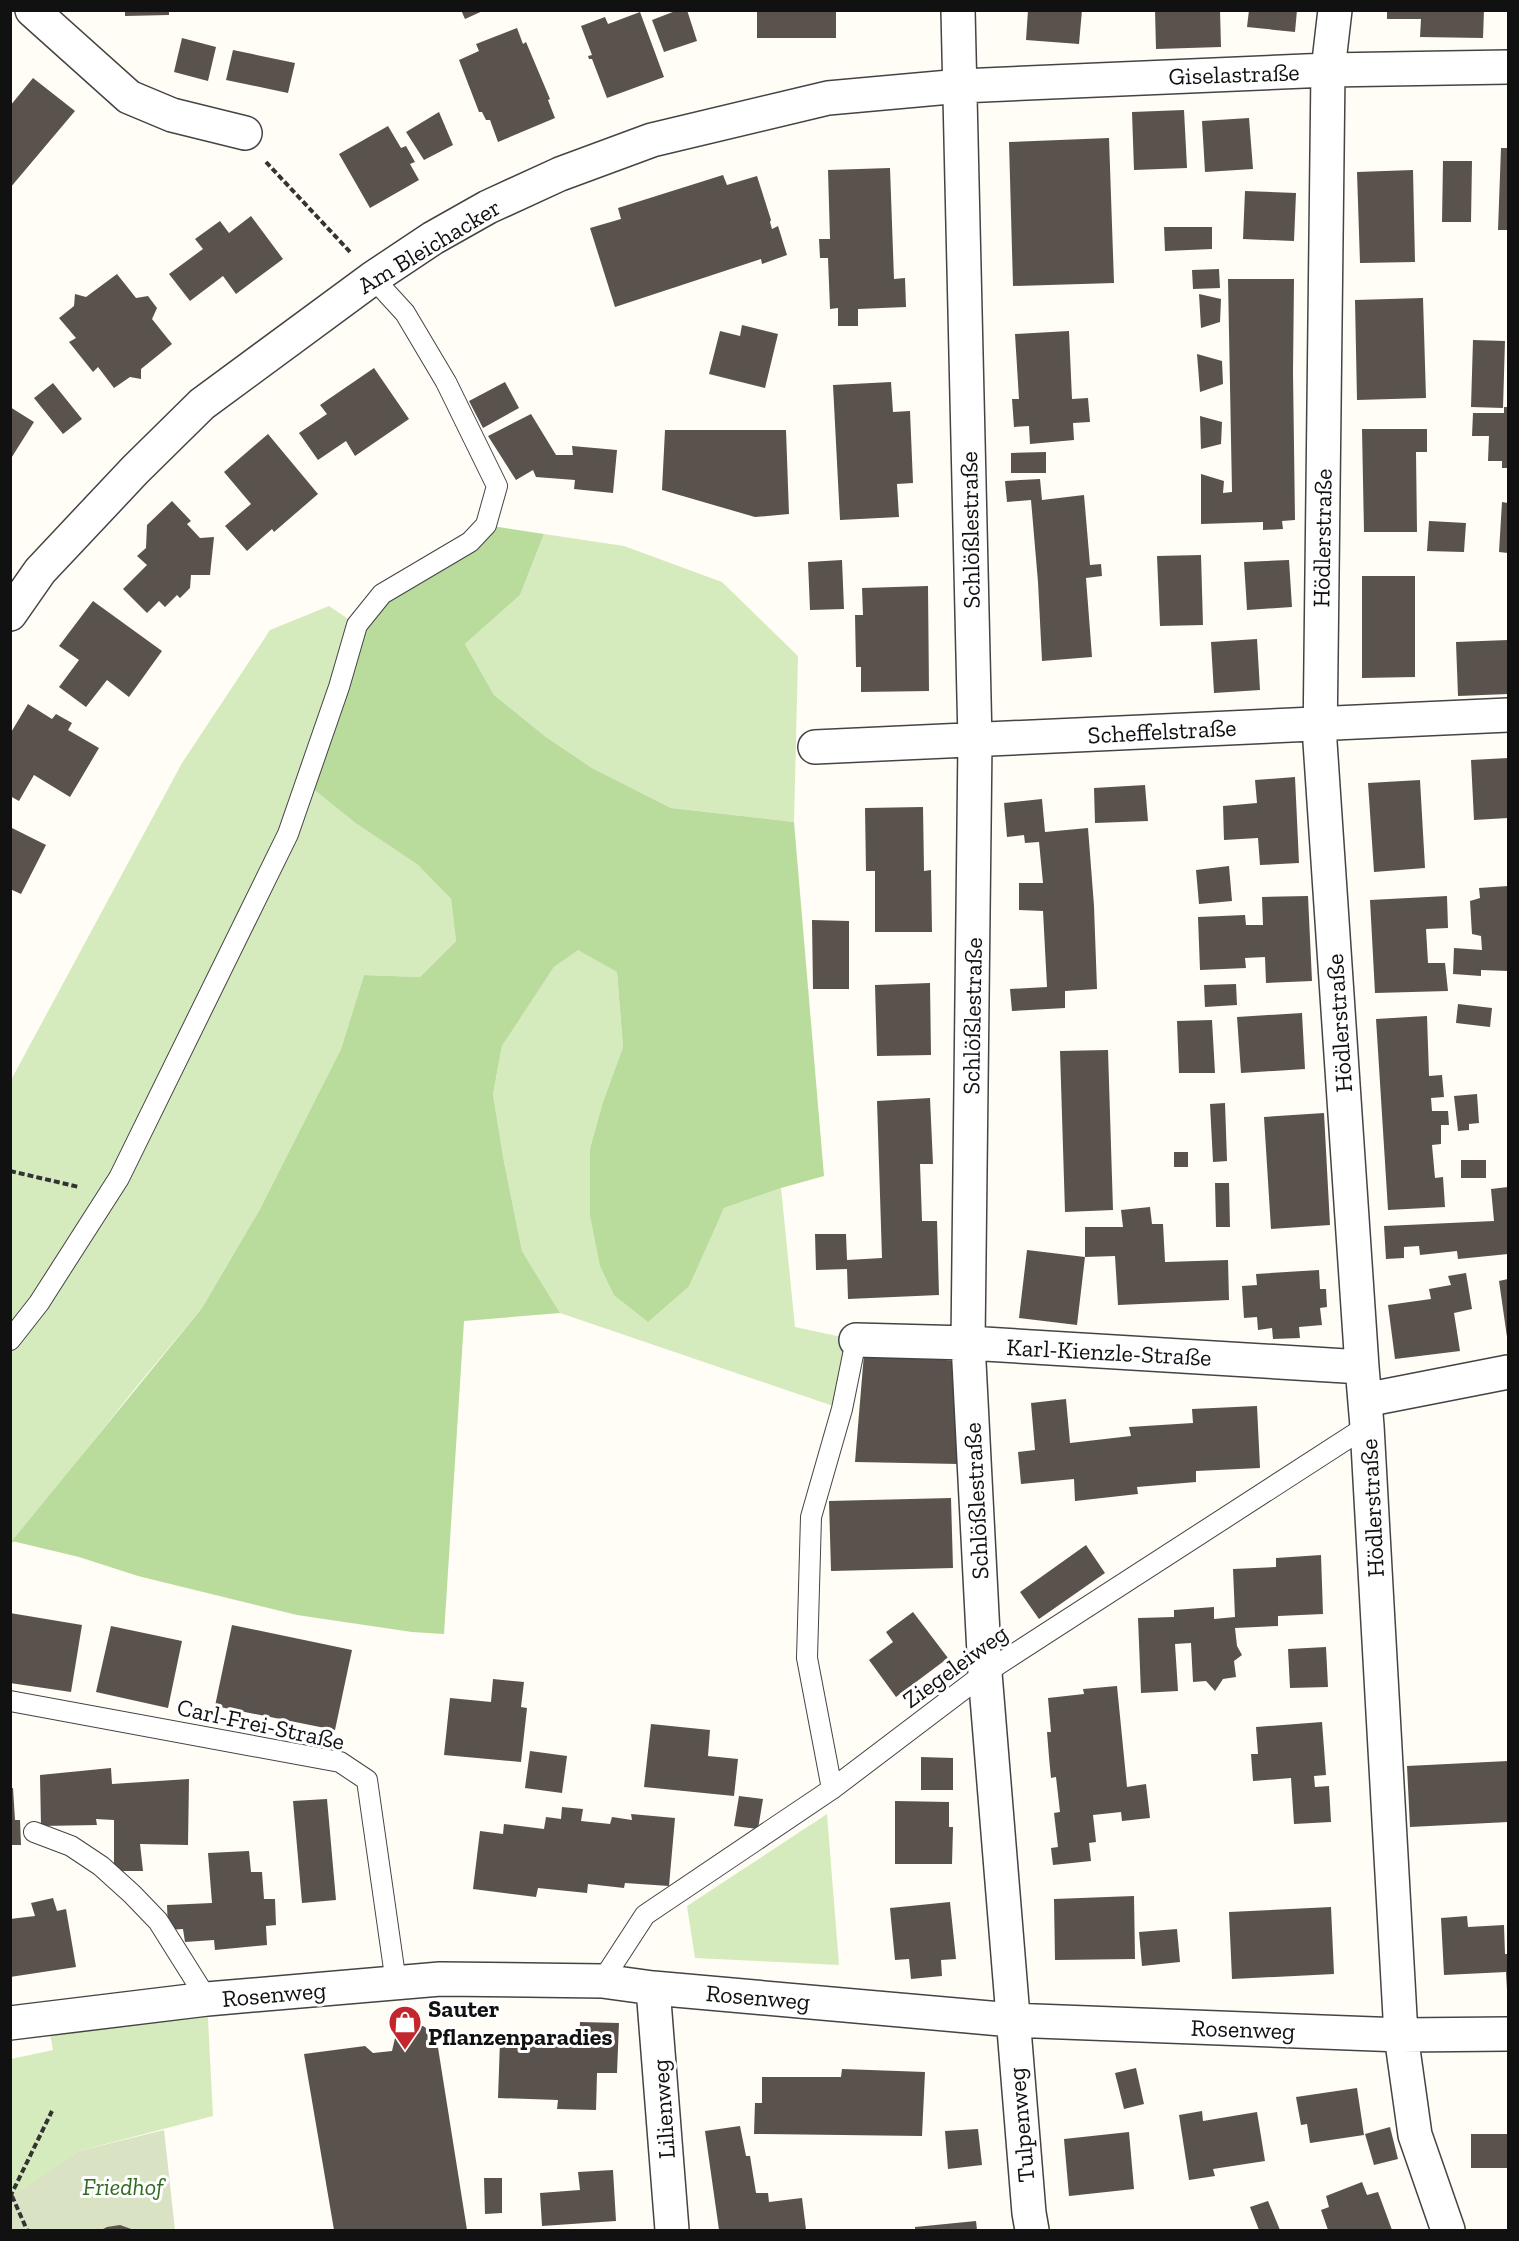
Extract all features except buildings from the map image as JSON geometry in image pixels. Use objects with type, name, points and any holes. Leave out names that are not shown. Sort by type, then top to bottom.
[{"type":"street","points":[[10,16],[15,10]]},
{"type":"street","points":[[32,10],[129,97],[172,115],[245,133]]},
{"type":"street","name":"Schlößlestraße","points":[[958,10],[975,741],[968,1343],[985,1673],[1012,2020]]},
{"type":"street","name":"Hödlerstraße","points":[[1335,10],[1328,70],[1320,723],[1366,1413],[1401,2035],[1415,2135],[1449,2230]]},
{"type":"street","name":"Giselastraße","points":[[960,86],[1328,70],[1509,67]]},
{"type":"street","name":"Am Bleichacker","points":[[10,614],[40,571],[135,470],[202,404],[373,278],[433,238],[488,207],[560,174],[652,140],[828,98],[960,86]]},
{"type":"street","name":"Scheffelstraße","points":[[815,747],[1509,715]]},
{"type":"street","name":"Karl-Kienzle-Straße","points":[[856,1340],[968,1343],[1362,1367]]},
{"type":"street","points":[[1366,1413],[1509,1372]]},
{"type":"street","name":"Rosenweg","points":[[10,2023],[207,1999],[440,1979],[602,1981],[653,1988],[1012,2020],[1401,2035],[1509,2034]]},
{"type":"street","name":"Lilienweg","points":[[653,1988],[672,2230]]},
{"type":"street","name":"Tulpenweg","points":[[1012,2020],[1032,2230]]},
{"type":"lane","points":[[10,1340],[39,1303],[119,1178],[288,834],[339,687],[357,625],[382,594],[470,542],[486,525],[497,486],[446,382],[405,313],[373,278]]},
{"type":"lane","points":[[832,1789],[807,1658],[811,1517],[842,1409],[856,1340]]},
{"type":"lane","name":"Ziegeleiweg","points":[[602,1981],[645,1915],[832,1789],[985,1673],[1366,1413]]},
{"type":"lane","name":"Carl-Frei-Straße","points":[[10,1701],[340,1762],[367,1780],[396,1983]]},
{"type":"lane","points":[[34,1832],[71,1846],[101,1866],[132,1894],[158,1921],[207,1999]]},
{"type":"path","points":[[245,133],[266,163],[373,278]]},
{"type":"path","points":[[10,1171],[109,1194]]},
{"type":"path","points":[[27,2230],[11,2197],[52,2111]]},
{"type":"green space","points":[[486,525],[544,534],[520,595],[465,644],[494,695],[546,737],[592,768],[671,808],[794,822],[824,1176],[724,1208],[689,1286],[648,1322],[614,1295],[600,1266],[590,1215],[590,1148],[603,1102],[623,1047],[617,972],[578,950],[554,967],[502,1046],[493,1094],[522,1251],[560,1313],[464,1321],[444,1634],[412,1632],[297,1615],[138,1576],[79,1557],[12,1541],[202,1308],[260,1209],[341,1049],[364,975],[420,977],[456,941],[451,899],[418,865],[357,824],[306,783],[357,625]]},
{"type":"green space","points":[[544,534],[624,546],[722,582],[798,656],[794,822],[671,808],[592,768],[546,737],[494,695],[465,644],[520,595]]},
{"type":"green space","points":[[329,606],[357,625],[357,824],[418,865],[451,899],[456,941],[420,977],[364,975],[341,1049],[260,1209],[202,1308],[11,1545],[11,1080],[182,763],[270,630]]},
{"type":"green space","points":[[578,949],[617,972],[623,1047],[603,1102],[590,1148],[590,1215],[707,1242],[724,1208],[781,1188],[795,1327],[856,1340],[842,1409],[560,1313],[522,1251],[493,1094],[502,1046],[554,967]]},
{"type":"green space","points":[[827,1814],[839,1965],[695,1958],[687,1906]]},
{"type":"green space","points":[[207,1999],[213,2116],[79,2151],[11,2197],[11,2059],[53,2050],[47,2018]]},
{"type":"green space","name":"Friedhof","points":[[164,2130],[175,2230],[11,2230],[10,2197],[79,2151]]},
{"type":"place","name":"Sauter Pflanzenparadies","points":[[405,2051]]}]
